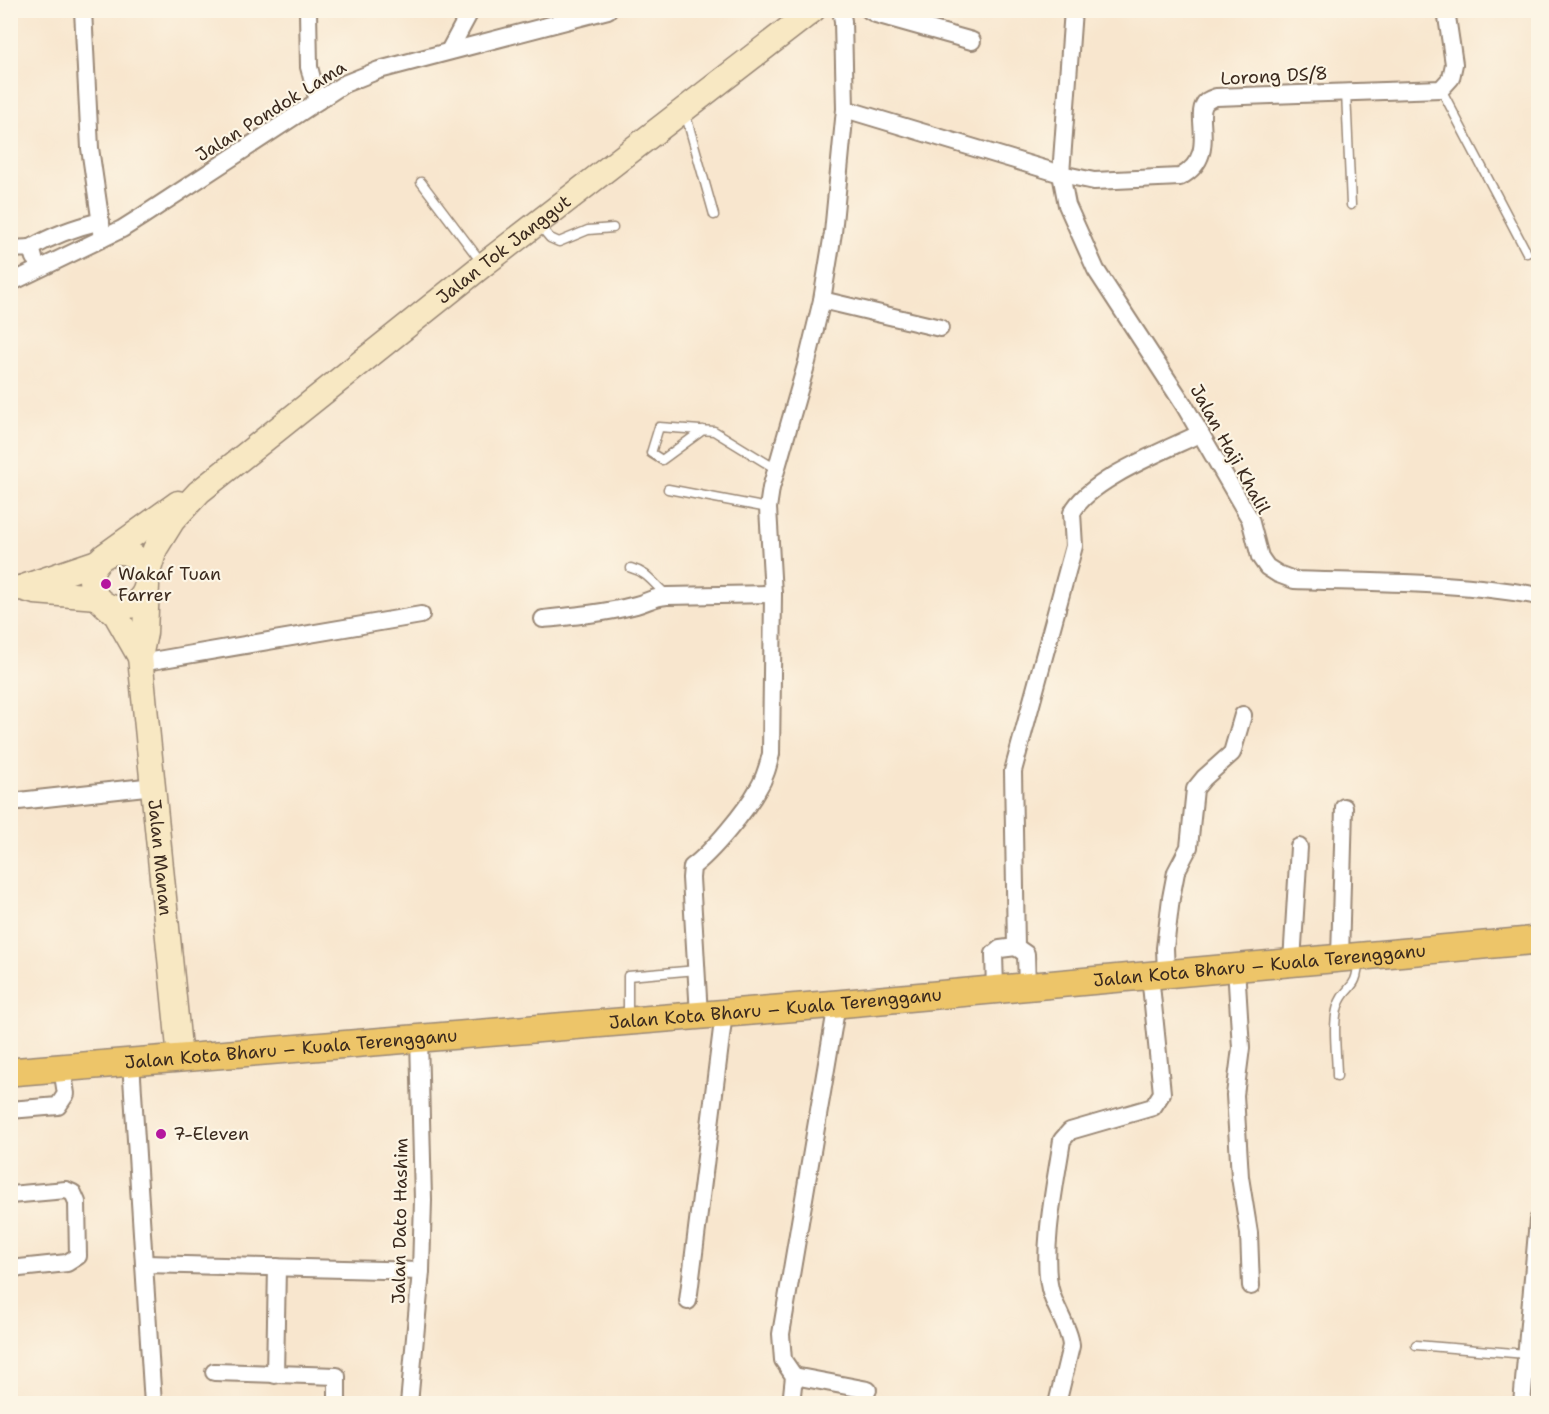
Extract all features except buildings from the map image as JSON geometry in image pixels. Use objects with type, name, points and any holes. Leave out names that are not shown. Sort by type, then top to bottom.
[{"type":"main road","name":"Jalan Tok Janggut","points":[[147,581],[155,549],[173,520],[199,492],[483,265],[813,10]]},
{"type":"main road","name":"Jalan Tok Janggut","points":[[101,559],[178,502],[199,492]]},
{"type":"main road","points":[[113,552],[123,552],[140,560],[147,581],[144,594],[131,606],[122,608],[101,601],[16,589],[101,559],[113,552]]},
{"type":"main road","points":[[101,559],[91,580],[101,601]]},
{"type":"main road","name":"Jalan Manan","points":[[147,581],[145,633],[140,660],[180,1058]]},
{"type":"main road","name":"Jalan Manan","points":[[101,601],[116,615],[140,660]]},
{"type":"main road","name":"Jalan Kota Bharu – Kuala Terengganu","points":[[10,1072],[837,1004],[1539,940]]},
{"type":"street","points":[[10,249],[31,248],[48,238],[82,226],[102,229],[90,148],[83,10]]},
{"type":"street","points":[[308,10],[309,67],[318,101]]},
{"type":"street","points":[[449,51],[471,10]]},
{"type":"street","name":"Jalan Pondok Lama","points":[[10,283],[38,270],[102,229],[141,217],[344,84],[379,70],[608,10]]},
{"type":"street","points":[[688,1301],[711,1014],[697,970],[692,867],[733,823],[758,791],[767,772],[771,754],[773,594],[768,508],[822,300],[832,233],[844,109],[841,10]]},
{"type":"street","points":[[869,10],[876,14],[972,41]]},
{"type":"street","name":"Jalan Haji Khalil","points":[[1073,10],[1061,174],[1067,205],[1095,270],[1184,405],[1250,519],[1260,557],[1267,567],[1294,580],[1472,586],[1500,588],[1539,596]]},
{"type":"street","points":[[1441,88],[1451,78],[1454,64],[1446,10]]},
{"type":"street","name":"Lorong DS/8","points":[[844,109],[1061,174],[1094,181],[1180,177],[1191,171],[1199,159],[1203,146],[1203,107],[1207,101],[1216,97],[1441,88]]},
{"type":"street","points":[[31,248],[38,270]]},
{"type":"street","points":[[822,300],[940,328]]},
{"type":"street","points":[[1016,947],[1013,771],[1074,546],[1072,513],[1088,493],[1106,480],[1199,434]]},
{"type":"street","points":[[543,619],[639,604],[652,597],[773,594]]},
{"type":"street","points":[[140,660],[421,615]]},
{"type":"street","points":[[1057,1404],[1071,1346],[1050,1287],[1048,1244],[1062,1140],[1070,1131],[1153,1107],[1162,1093],[1158,974],[1165,948],[1176,872],[1189,847],[1195,789],[1232,753],[1243,715]]},
{"type":"street","points":[[10,802],[153,786]]},
{"type":"street","points":[[1344,807],[1349,957]]},
{"type":"street","points":[[1292,963],[1299,847]]},
{"type":"street","points":[[995,989],[994,954],[1000,949],[1016,947],[1026,954],[1027,986]]},
{"type":"street","points":[[1236,967],[1241,1048],[1235,1095],[1240,1177],[1249,1233],[1251,1286]]},
{"type":"street","points":[[791,1404],[794,1376],[783,1360],[781,1334],[837,1004]]},
{"type":"street","name":"Jalan Dato Hashim","points":[[409,1404],[421,1271],[423,1200],[419,1038]]},
{"type":"street","points":[[130,1062],[153,1404]]},
{"type":"street","points":[[10,1110],[58,1106],[66,1094],[62,1068]]},
{"type":"street","points":[[10,1195],[66,1190],[73,1193],[77,1202],[78,1256],[67,1263],[10,1269]]},
{"type":"street","points":[[1522,1404],[1539,1220]]},
{"type":"street","points":[[145,1264],[421,1271]]},
{"type":"street","points":[[274,1375],[278,1267]]},
{"type":"street","points":[[214,1372],[337,1376],[337,1404]]},
{"type":"street","points":[[794,1376],[868,1390]]},
{"type":"lane","points":[[1441,88],[1527,253]]},
{"type":"lane","points":[[1346,92],[1351,205]]},
{"type":"lane","points":[[680,112],[688,123],[714,215]]},
{"type":"lane","points":[[421,182],[483,265]]},
{"type":"lane","points":[[537,224],[550,238],[559,242],[588,230],[612,228]]},
{"type":"lane","points":[[704,430],[662,460],[651,453],[659,427],[704,430],[714,431],[777,469]]},
{"type":"lane","points":[[668,489],[768,508]]},
{"type":"lane","points":[[631,568],[649,576],[655,586],[667,596]]},
{"type":"lane","points":[[1337,1076],[1336,1013],[1339,1002],[1358,976],[1349,957]]},
{"type":"lane","points":[[628,1021],[628,976],[697,970]]},
{"type":"lane","points":[[1416,1344],[1526,1354]]},
{"type":"place","name":"Wakaf Tuan Farrer","points":[[106,584]]},
{"type":"place","name":"7-Eleven","points":[[161,1134]]}]
